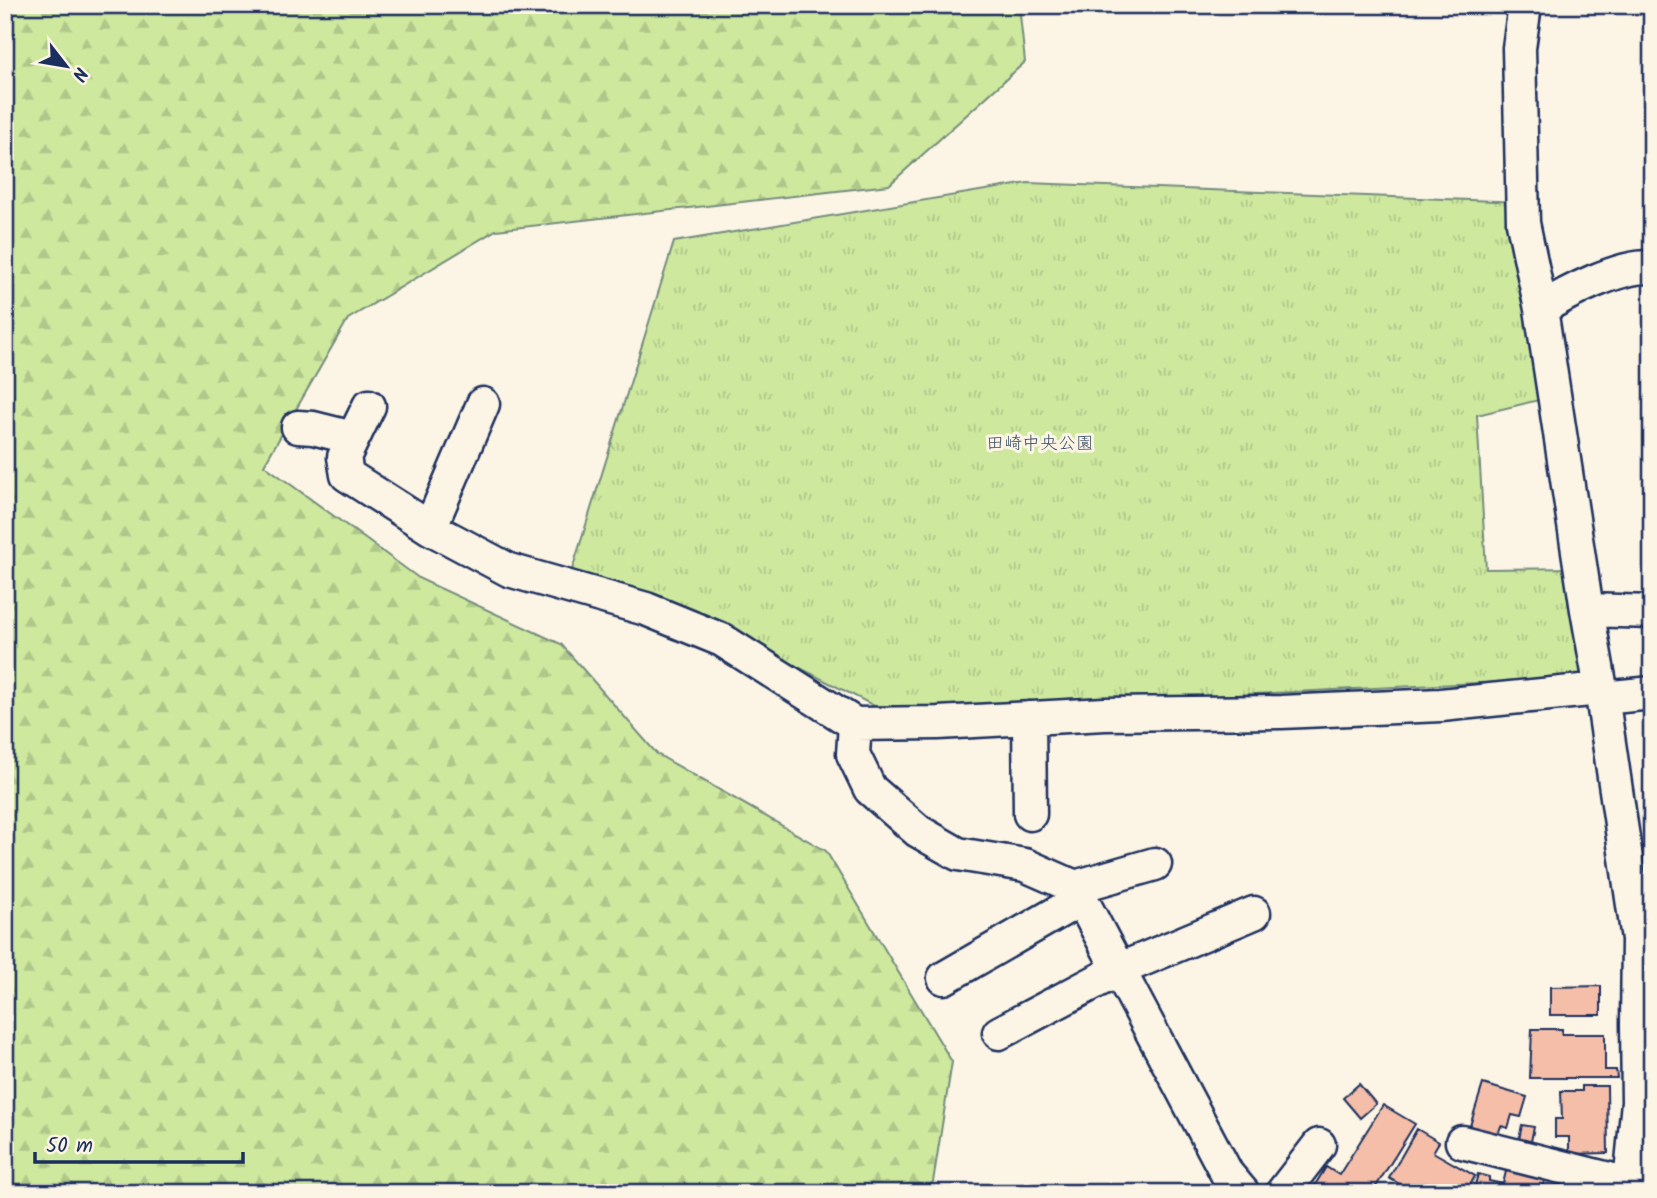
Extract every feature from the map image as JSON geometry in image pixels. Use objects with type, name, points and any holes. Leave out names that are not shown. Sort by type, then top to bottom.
[{"type":"street","points":[[1462,1142],[1629,1188],[1645,1099],[1636,1024],[1638,939],[1541,309],[1522,223],[1518,48],[1525,5]]},
{"type":"street","points":[[1541,309],[1598,280],[1648,261]]},
{"type":"street","points":[[430,528],[483,404]]},
{"type":"street","points":[[369,406],[344,457],[346,475],[430,528],[509,570],[646,609],[722,640],[855,724],[938,723],[1105,714],[1281,712],[1652,693]]},
{"type":"street","points":[[298,427],[354,438]]},
{"type":"street","points":[[1587,610],[1652,612]]},
{"type":"street","points":[[1029,718],[1030,814]]},
{"type":"street","points":[[855,724],[853,754],[870,789],[918,831],[958,854],[1025,865],[1078,893],[1227,1174],[1243,1193]]},
{"type":"street","points":[[944,978],[1078,893],[1155,864]]},
{"type":"street","points":[[999,1033],[1118,970],[1254,914]]},
{"type":"street","points":[[1282,1193],[1320,1145]]},
{"type":"green space","points":[[5,5],[1019,5],[1025,62],[889,185],[496,230],[348,319],[264,465],[420,579],[561,644],[657,754],[826,851],[952,1062],[933,1182],[922,1193],[5,1193]]},
{"type":"green space","name":"田崎中央公園","points":[[1028,183],[1522,202],[1543,399],[1477,415],[1486,569],[1581,568],[1599,677],[886,712],[689,611],[567,586],[674,242]]},
{"type":"building","points":[[1601,986],[1601,1015],[1550,1015],[1550,987]]},
{"type":"building","points":[[1532,1029],[1562,1029],[1562,1034],[1605,1034],[1605,1070],[1616,1070],[1617,1078],[1530,1078]]},
{"type":"building","points":[[1359,1084],[1376,1104],[1360,1118],[1343,1098]]},
{"type":"building","points":[[1483,1084],[1527,1097],[1521,1117],[1512,1115],[1508,1128],[1501,1126],[1497,1137],[1469,1129]]},
{"type":"building","points":[[1582,1086],[1607,1086],[1608,1153],[1569,1154],[1569,1137],[1555,1137],[1555,1119],[1562,1119],[1561,1091],[1582,1091]]},
{"type":"building","points":[[1383,1105],[1415,1124],[1372,1193],[1310,1193],[1326,1167],[1339,1175]]},
{"type":"building","points":[[1522,1125],[1534,1127],[1530,1146],[1518,1144]]},
{"type":"building","points":[[1417,1129],[1439,1142],[1433,1152],[1475,1176],[1466,1193],[1416,1193],[1389,1178]]},
{"type":"building","points":[[1507,1167],[1545,1176],[1543,1187],[1549,1188],[1547,1193],[1473,1193],[1478,1174],[1489,1177],[1489,1181],[1503,1184]]},
{"type":"building","points":[[1570,1185],[1599,1193],[1568,1193]]}]
